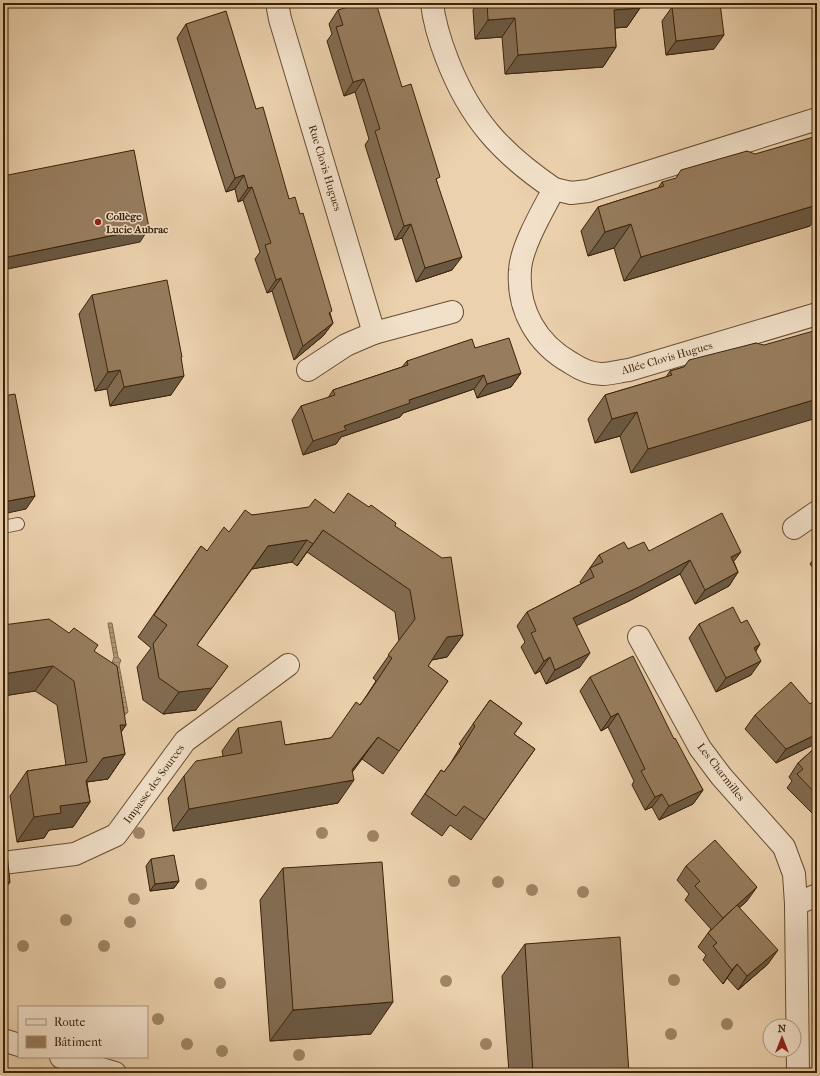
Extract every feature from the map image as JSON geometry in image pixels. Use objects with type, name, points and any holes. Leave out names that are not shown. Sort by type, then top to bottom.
[{"type":"street","name":"Rue Clovis Hugues","points":[[277,3],[280,19],[374,333]]},
{"type":"street","points":[[432,3],[433,14],[442,46],[455,80],[470,109],[489,135],[526,170],[554,190],[571,192],[588,191],[817,119]]},
{"type":"street","name":"Allée Clovis Hugues","points":[[554,190],[525,251],[520,269],[521,291],[527,314],[537,336],[555,354],[582,370],[602,374],[629,370],[817,314]]},
{"type":"street","points":[[308,370],[346,345],[374,333],[452,312]]},
{"type":"street","points":[[794,528],[817,512]]},
{"type":"street","name":"Les Charmilles","points":[[639,637],[700,748],[721,776],[784,847],[794,874],[796,904],[798,1073]]},
{"type":"street","name":"Impasse des Sources","points":[[3,863],[75,854],[116,835],[185,741],[288,665]]},
{"type":"street","points":[[796,904],[817,895]]},
{"type":"street","points":[[3,1040],[18,1045]]},
{"type":"street","points":[[64,1058],[115,1073]]},
{"type":"lane","points":[[3,527],[18,524]]},
{"type":"shaded area","points":[[108,623],[112,623],[118,657],[121,660],[119,665],[128,712],[125,715],[122,713],[112,663],[114,657]]},
{"type":"building","points":[[361,3],[376,3],[402,87],[411,84],[440,177],[436,179],[462,257],[425,268],[411,224],[404,226],[375,131],[380,129],[364,79],[353,82],[336,27],[343,25],[338,10]]},
{"type":"building","points":[[487,3],[640,3],[640,8],[614,10],[616,47],[518,55],[515,18],[488,20]]},
{"type":"building","points":[[720,3],[724,35],[676,41],[672,7]]},
{"type":"building","points":[[226,11],[256,109],[263,107],[289,199],[295,197],[300,214],[303,213],[332,311],[329,313],[333,323],[303,346],[281,278],[276,280],[265,245],[271,243],[252,187],[248,188],[244,175],[235,178],[186,24]]},
{"type":"building","points":[[817,136],[817,205],[641,257],[631,224],[605,232],[598,207],[664,186],[662,182],[676,178],[681,170],[747,151],[755,154]]},
{"type":"building","points":[[134,150],[149,228],[3,258],[3,176]]},
{"type":"building","points":[[167,280],[182,357],[184,376],[124,387],[120,370],[108,372],[92,295]]},
{"type":"building","points":[[817,330],[817,399],[648,449],[637,412],[612,419],[605,395],[672,375],[670,371],[684,367],[689,360],[756,343],[764,345]]},
{"type":"building","points":[[509,338],[521,373],[487,384],[484,375],[409,400],[410,403],[344,426],[346,430],[313,441],[301,406],[335,395],[333,390],[408,365],[407,361],[472,339],[475,348]]},
{"type":"building","points":[[15,394],[35,496],[3,502],[3,396]]},
{"type":"building","points":[[348,493],[369,507],[371,505],[396,523],[395,526],[442,558],[451,557],[463,635],[447,637],[428,666],[448,681],[399,751],[378,737],[352,770],[354,780],[189,809],[184,776],[196,761],[242,753],[238,728],[281,721],[285,745],[331,738],[356,702],[360,705],[368,694],[392,658],[388,655],[415,619],[410,590],[323,530],[313,544],[307,540],[268,546],[197,645],[228,666],[212,688],[179,692],[159,678],[153,644],[167,625],[154,615],[201,546],[207,551],[224,527],[229,532],[245,510],[252,515],[309,507],[315,499],[334,513]]},
{"type":"building","points":[[722,513],[741,552],[731,557],[738,572],[705,590],[690,560],[639,587],[573,618],[590,653],[555,670],[550,657],[544,661],[531,633],[536,631],[527,612],[594,577],[590,568],[603,562],[599,555],[624,542],[628,549],[644,542],[649,551]]},
{"type":"building","points":[[733,607],[741,623],[747,620],[760,644],[754,648],[761,661],[726,678],[699,624]]},
{"type":"building","points":[[49,619],[69,633],[74,628],[98,645],[94,651],[117,666],[126,725],[120,725],[125,754],[103,758],[86,781],[90,802],[60,806],[61,813],[34,817],[27,771],[87,762],[74,681],[53,666],[3,674],[3,625]]},
{"type":"building","points":[[633,656],[674,739],[675,738],[703,790],[669,806],[662,794],[655,797],[641,771],[645,769],[618,713],[611,717],[590,677]]},
{"type":"building","points":[[791,682],[810,704],[816,699],[817,700],[817,734],[786,749],[755,715]]},
{"type":"building","points":[[490,700],[522,723],[514,734],[535,749],[485,820],[464,806],[456,816],[425,794],[441,770],[444,772],[459,752],[475,726],[473,724]]},
{"type":"building","points":[[817,746],[817,795],[797,774],[803,769],[798,763]]},
{"type":"building","points":[[715,840],[757,887],[723,918],[695,886],[700,881],[686,866]]},
{"type":"building","points":[[3,850],[7,854],[10,882],[3,883]]},
{"type":"building","points":[[174,855],[179,881],[155,884],[151,859]]},
{"type":"building","points":[[382,862],[393,1002],[293,1010],[283,868]]},
{"type":"building","points":[[737,905],[778,950],[747,976],[737,964],[732,970],[713,946],[717,943],[708,933]]},
{"type":"building","points":[[620,937],[629,1073],[533,1073],[525,944]]},
{"type":"place","name":"Collège Lucie Aubrac","points":[[98,222]]}]
